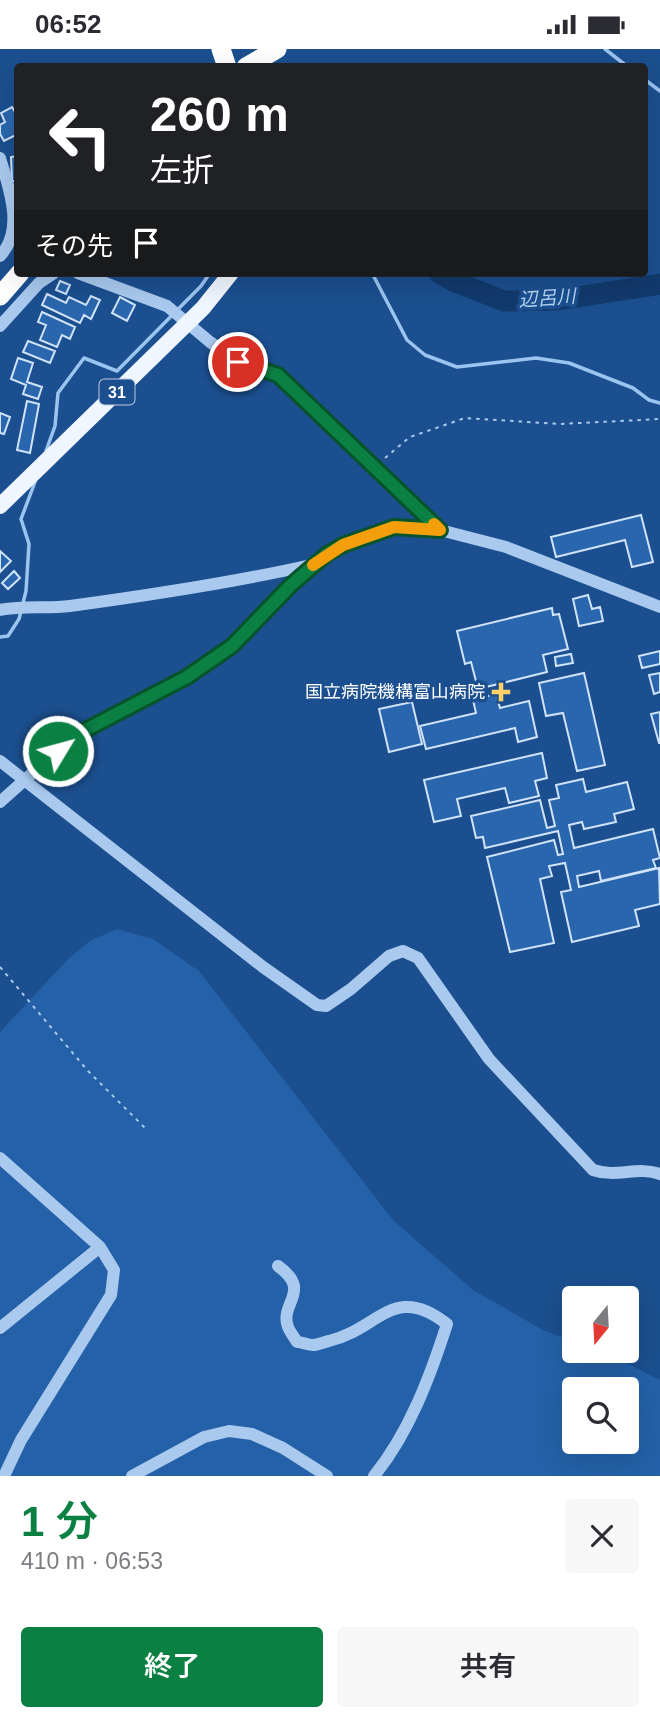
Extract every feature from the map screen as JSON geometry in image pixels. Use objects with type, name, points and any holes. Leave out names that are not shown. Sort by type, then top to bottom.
[{"type":"highway","points":[[254,63],[277,49]]},
{"type":"highway","points":[[0,296],[17,277]]},
{"type":"main road","name":"31","points":[[0,506],[203,308],[227,277]]},
{"type":"street","points":[[0,158],[14,215],[14,232],[0,256]]},
{"type":"street","points":[[0,326],[39,283],[48,277]]},
{"type":"street","points":[[89,277],[167,306],[238,362],[278,375],[440,530]]},
{"type":"street","points":[[0,802],[74,736],[187,677],[232,646],[313,565],[343,545],[394,527],[440,530],[506,547],[660,607]]},
{"type":"street","points":[[0,610],[67,606],[159,594],[313,565]]},
{"type":"street","points":[[0,761],[263,967],[317,1005],[326,1006],[351,989],[389,956],[403,951],[418,958],[489,1059],[593,1170],[607,1175],[650,1171],[660,1174]]},
{"type":"street","points":[[0,1158],[100,1247],[114,1270],[111,1295],[21,1440],[4,1476]]},
{"type":"street","points":[[0,1328],[100,1247]]},
{"type":"street","points":[[278,1266],[288,1273],[295,1290],[287,1318],[288,1327],[297,1342],[313,1345],[344,1338],[396,1308],[409,1305],[435,1315],[447,1324],[431,1374],[387,1461],[374,1476]]},
{"type":"street","points":[[132,1476],[204,1437],[229,1431],[252,1434],[283,1448],[327,1476]]},
{"type":"path","points":[[373,468],[410,437],[464,418],[560,424],[660,419]]},
{"type":"path","points":[[0,967],[88,1071],[146,1129]]},
{"type":"shaded area","points":[[117,929],[153,939],[199,971],[393,1220],[473,1290],[545,1331],[562,1337],[562,1363],[626,1363],[660,1380],[660,1476],[0,1476],[0,1032],[69,958],[90,941]]},
{"type":"building","points":[[12,107],[14,110],[14,136],[4,141],[0,134],[0,125],[5,122],[1,113]]},
{"type":"building","points":[[11,157],[14,157],[14,181],[12,181]]},
{"type":"building","points":[[60,281],[70,285],[66,294],[56,290]]},
{"type":"building","points":[[47,294],[66,303],[69,297],[86,305],[91,296],[100,300],[91,319],[84,315],[80,323],[42,305]]},
{"type":"building","points":[[120,297],[135,305],[127,321],[112,313]]},
{"type":"building","points":[[42,312],[75,327],[70,339],[62,335],[57,347],[40,340],[46,325],[38,322]]},
{"type":"building","points":[[28,341],[55,351],[50,363],[23,352]]},
{"type":"building","points":[[18,358],[33,363],[27,382],[42,387],[38,399],[23,394],[26,385],[11,379]]},
{"type":"building","points":[[27,401],[39,404],[30,453],[17,450]]},
{"type":"building","points":[[0,413],[10,417],[4,434],[0,433]]},
{"type":"building","points":[[641,515],[653,562],[632,567],[625,540],[556,557],[551,537]]},
{"type":"building","points":[[0,551],[11,561],[0,572]]},
{"type":"building","points":[[14,571],[20,578],[8,589],[2,583]]},
{"type":"building","points":[[588,595],[592,609],[600,607],[603,621],[579,626],[573,599]]},
{"type":"building","points":[[552,608],[553,615],[559,614],[568,649],[543,655],[547,672],[478,689],[471,662],[465,664],[457,631]]},
{"type":"building","points":[[660,651],[660,664],[642,668],[639,656]]},
{"type":"building","points":[[571,654],[573,663],[556,666],[555,657]]},
{"type":"building","points":[[584,673],[605,765],[577,771],[563,713],[546,716],[539,683]]},
{"type":"building","points":[[660,673],[660,692],[654,694],[649,675]]},
{"type":"building","points":[[496,694],[500,708],[529,701],[537,737],[518,742],[515,728],[426,749],[420,726],[476,713],[473,700]]},
{"type":"building","points":[[412,702],[422,744],[389,752],[379,709]]},
{"type":"building","points":[[660,712],[660,743],[659,743],[651,714]]},
{"type":"building","points":[[542,753],[547,778],[535,781],[539,796],[509,803],[505,788],[457,799],[461,816],[434,822],[424,780]]},
{"type":"building","points":[[583,779],[586,792],[627,782],[634,809],[614,814],[616,822],[584,829],[582,822],[569,825],[574,848],[653,829],[660,858],[653,860],[656,868],[601,881],[599,871],[577,876],[579,887],[659,868],[660,904],[635,910],[639,926],[572,942],[561,892],[571,890],[565,863],[549,866],[552,876],[540,879],[554,943],[510,952],[487,857],[554,840],[558,855],[563,854],[558,831],[485,848],[483,837],[476,838],[471,816],[540,800],[547,828],[555,826],[549,800],[559,798],[556,785]]},
{"type":"waterway","points":[[605,49],[623,63]]},
{"type":"waterway","points":[[648,82],[660,91]]},
{"type":"waterway","points":[[46,451],[55,426],[58,393],[84,358],[117,371],[207,277]]},
{"type":"waterway","points":[[374,277],[407,340],[425,355],[457,367],[536,358],[569,363],[633,388],[649,400],[660,403]]},
{"type":"waterway","name":"辺呂川","points":[[446,277],[504,301],[558,300],[660,284]]},
{"type":"waterway","points":[[23,603],[29,544],[21,519],[35,482]]},
{"type":"waterway","points":[[0,637],[8,636],[21,611]]},
{"type":"slow traffic","points":[[313,565],[343,545],[394,527],[440,530],[434,524]]},
{"type":"place","name":"国立病院機構富山病院","points":[[501,692]]},
{"type":"route","points":[[58,751],[74,736],[187,677],[232,646],[291,585],[327,554],[343,545],[394,527],[440,530],[278,375],[238,362]]}]
